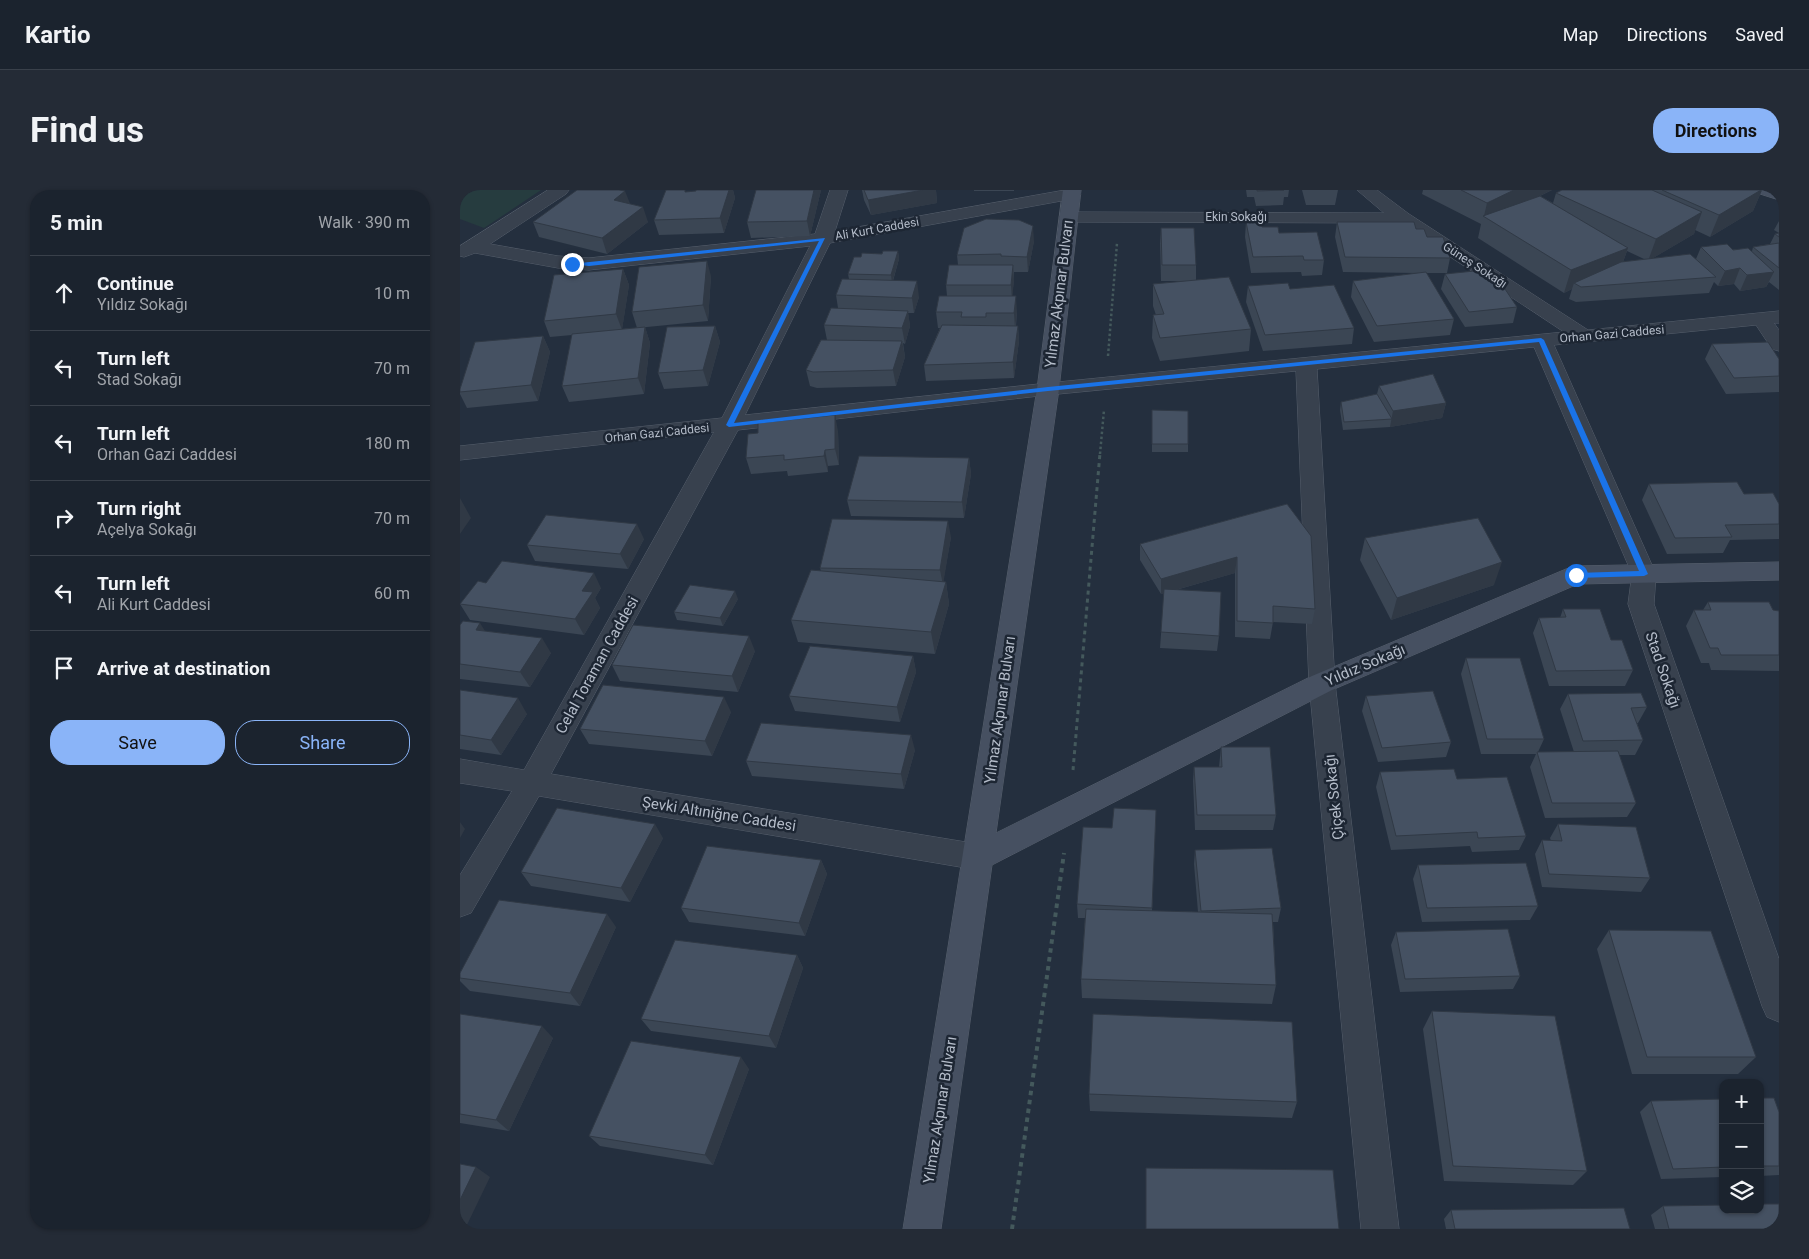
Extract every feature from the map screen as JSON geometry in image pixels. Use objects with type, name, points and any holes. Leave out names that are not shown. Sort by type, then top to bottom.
[{"type":"main road","points":[[1766,190],[1779,195]]},
{"type":"main road","name":"Yılmaz Akpınar Bulvarı","points":[[922,1229],[1048,389],[1071,200]]},
{"type":"main road","name":"Yıldız Sokağı","points":[[978,857],[1322,683],[1576,575],[1779,571]]},
{"type":"street","points":[[466,250],[560,190]]},
{"type":"street","name":"Celal Toraman Caddesi","points":[[460,903],[532,783],[729,425],[823,239],[839,190]]},
{"type":"street","name":"Güneş Sokağı","points":[[1366,190],[1403,218],[1585,337]]},
{"type":"street","name":"Ali Kurt Caddesi","points":[[466,250],[558,262],[589,264],[823,239],[1071,200]]},
{"type":"street","name":"Ekin Sokağı","points":[[1071,200],[1118,217],[1403,218]]},
{"type":"street","points":[[1770,318],[1779,345]]},
{"type":"street","name":"Orhan Gazi Caddesi","points":[[460,453],[1048,389],[1770,318]]},
{"type":"street","name":"Stad Sokağı","points":[[1541,340],[1644,574],[1641,604],[1779,1006]]},
{"type":"street","name":"Çiçek Sokağı","points":[[1306,364],[1322,683],[1380,1229]]},
{"type":"street","name":"Şevki Altıniğne Caddesi","points":[[460,771],[978,857]]},
{"type":"path","points":[[1012,1229],[1069,811],[1106,384],[1118,217]]},
{"type":"green space","points":[[460,190],[541,190],[484,228],[460,219]]},
{"type":"building","points":[[577,190],[625,191],[614,200],[643,207],[602,238],[533,222]]},
{"type":"building","points":[[666,190],[685,190],[685,192],[729,190],[720,218],[654,220]]},
{"type":"building","points":[[756,190],[814,190],[807,221],[747,222]]},
{"type":"building","points":[[864,190],[923,190],[868,200]]},
{"type":"building","points":[[1461,190],[1514,190],[1487,203]]},
{"type":"building","points":[[1562,190],[1652,190],[1702,212],[1656,239],[1556,193]]},
{"type":"building","points":[[1662,190],[1761,190],[1719,215]]},
{"type":"building","points":[[1540,196],[1628,248],[1571,270],[1483,216]]},
{"type":"building","points":[[986,219],[1019,220],[1033,226],[1027,257],[1001,256],[1001,254],[957,255],[964,228]]},
{"type":"building","points":[[1246,222],[1261,222],[1262,227],[1278,227],[1279,233],[1317,232],[1324,260],[1304,260],[1303,256],[1253,257]]},
{"type":"building","points":[[1337,222],[1414,222],[1416,229],[1424,229],[1427,237],[1443,237],[1450,258],[1345,257]]},
{"type":"building","points":[[1161,228],[1194,228],[1196,265],[1162,265]]},
{"type":"building","points":[[1779,243],[1779,268],[1753,247]]},
{"type":"building","points":[[1727,244],[1733,250],[1748,248],[1774,272],[1747,275],[1740,268],[1725,271],[1701,247]]},
{"type":"building","points":[[883,251],[898,251],[891,275],[848,274],[854,257],[861,257],[862,253],[882,254]]},
{"type":"building","points":[[1690,254],[1716,277],[1581,287],[1574,283],[1621,262]]},
{"type":"building","points":[[707,261],[703,305],[632,312],[639,267]]},
{"type":"building","points":[[949,265],[1013,265],[1011,285],[946,285]]},
{"type":"building","points":[[623,269],[616,314],[544,321],[554,275]]},
{"type":"building","points":[[1484,270],[1491,281],[1499,280],[1517,307],[1469,312],[1445,274]]},
{"type":"building","points":[[1426,272],[1454,319],[1377,326],[1353,281]]},
{"type":"building","points":[[1229,277],[1251,329],[1160,338],[1153,315],[1164,314],[1153,284]]},
{"type":"building","points":[[842,279],[917,281],[912,298],[836,295]]},
{"type":"building","points":[[1288,283],[1290,289],[1334,285],[1354,328],[1265,335],[1248,286]]},
{"type":"building","points":[[939,296],[1016,296],[1014,313],[986,313],[986,317],[961,317],[962,312],[936,312]]},
{"type":"building","points":[[831,308],[908,311],[902,328],[824,325]]},
{"type":"building","points":[[942,325],[1018,326],[1013,362],[924,365]]},
{"type":"building","points":[[715,326],[703,370],[658,373],[667,327]]},
{"type":"building","points":[[645,327],[638,378],[562,386],[572,334]]},
{"type":"building","points":[[543,336],[531,385],[460,392],[475,342]]},
{"type":"building","points":[[821,340],[902,341],[893,370],[813,372],[806,370]]},
{"type":"building","points":[[1768,342],[1779,359],[1779,376],[1734,378],[1712,344]]},
{"type":"building","points":[[1433,374],[1446,403],[1393,411],[1379,386]]},
{"type":"building","points":[[1377,394],[1392,419],[1344,422],[1341,402]]},
{"type":"building","points":[[1152,410],[1188,411],[1188,444],[1152,444]]},
{"type":"building","points":[[835,415],[835,449],[825,450],[824,456],[784,460],[784,455],[746,458],[748,434],[758,433],[758,423]]},
{"type":"building","points":[[859,456],[969,458],[962,502],[847,500]]},
{"type":"building","points":[[1737,482],[1744,494],[1773,493],[1779,504],[1779,524],[1725,525],[1732,537],[1675,538],[1649,484]]},
{"type":"building","points":[[1287,504],[1311,536],[1315,609],[1273,606],[1273,623],[1237,621],[1237,557],[1161,579],[1140,544]]},
{"type":"building","points":[[546,515],[637,524],[620,554],[527,545]]},
{"type":"building","points":[[1478,518],[1502,562],[1397,598],[1365,538]]},
{"type":"building","points":[[832,519],[948,521],[940,570],[820,568]]},
{"type":"building","points":[[502,561],[594,573],[582,591],[593,592],[575,619],[460,604],[478,581],[486,583]]},
{"type":"building","points":[[811,570],[946,582],[931,632],[791,620]]},
{"type":"building","points":[[690,585],[735,591],[720,618],[674,612]]},
{"type":"building","points":[[1164,589],[1221,592],[1219,636],[1161,632]]},
{"type":"building","points":[[1708,602],[1769,602],[1773,610],[1779,611],[1779,655],[1721,655],[1718,648],[1710,648],[1694,610],[1711,610]]},
{"type":"building","points":[[1563,609],[1600,609],[1611,640],[1622,640],[1633,670],[1556,671],[1539,618],[1566,617]]},
{"type":"building","points":[[463,621],[480,623],[476,630],[542,638],[520,672],[460,664],[460,625]]},
{"type":"building","points":[[633,625],[749,636],[732,676],[612,665]]},
{"type":"building","points":[[810,646],[913,656],[897,707],[789,696]]},
{"type":"building","points":[[1466,658],[1520,658],[1544,739],[1487,739]]},
{"type":"building","points":[[603,685],[724,697],[705,741],[580,729]]},
{"type":"building","points":[[460,690],[518,698],[491,740],[460,735]]},
{"type":"building","points":[[1433,691],[1451,742],[1382,748],[1366,696]]},
{"type":"building","points":[[1641,693],[1647,707],[1631,708],[1643,740],[1583,741],[1568,694]]},
{"type":"building","points":[[761,723],[911,735],[901,774],[746,761]]},
{"type":"building","points":[[1221,747],[1270,747],[1276,815],[1197,815],[1194,767],[1222,767]]},
{"type":"building","points":[[1618,751],[1636,803],[1552,803],[1537,752]]},
{"type":"building","points":[[1454,769],[1457,779],[1507,777],[1526,836],[1478,838],[1477,832],[1396,836],[1380,772]]},
{"type":"building","points":[[557,808],[655,824],[621,888],[521,872]]},
{"type":"building","points":[[1114,808],[1156,810],[1152,908],[1077,904],[1083,827],[1112,828]]},
{"type":"building","points":[[1558,824],[1636,827],[1650,878],[1549,874],[1542,840],[1562,841]]},
{"type":"building","points":[[707,846],[821,860],[799,923],[681,908]]},
{"type":"building","points":[[1272,848],[1281,908],[1201,911],[1195,850]]},
{"type":"building","points":[[1526,863],[1538,906],[1427,908],[1418,865]]},
{"type":"building","points":[[499,900],[607,914],[570,993],[460,978],[460,973]]},
{"type":"building","points":[[1086,909],[1272,914],[1276,985],[1081,979]]},
{"type":"building","points":[[1508,929],[1520,976],[1405,979],[1396,932]]},
{"type":"building","points":[[1609,930],[1711,931],[1756,1057],[1647,1057]]},
{"type":"building","points":[[675,940],[797,955],[769,1036],[641,1019]]},
{"type":"building","points":[[1432,1011],[1555,1016],[1587,1171],[1453,1166]]},
{"type":"building","points":[[460,1014],[542,1026],[496,1120],[460,1114]]},
{"type":"building","points":[[1093,1014],[1292,1022],[1297,1102],[1089,1094]]},
{"type":"building","points":[[631,1041],[741,1057],[705,1155],[589,1136]]},
{"type":"building","points":[[1764,1098],[1774,1098],[1779,1112],[1779,1166],[1764,1166]]},
{"type":"building","points":[[1719,1099],[1719,1167],[1673,1169],[1651,1101]]},
{"type":"building","points":[[460,1164],[476,1167],[460,1200]]},
{"type":"building","points":[[1146,1168],[1333,1170],[1339,1229],[1146,1229]]},
{"type":"building","points":[[1764,1204],[1779,1204],[1779,1229],[1669,1229],[1663,1206],[1719,1205],[1719,1214],[1764,1214]]},
{"type":"building","points":[[1624,1208],[1630,1229],[1455,1229],[1451,1210]]},
{"type":"route","points":[[572,264],[589,264],[823,239],[729,425],[1048,389],[1541,340],[1644,574],[1576,575]]}]
